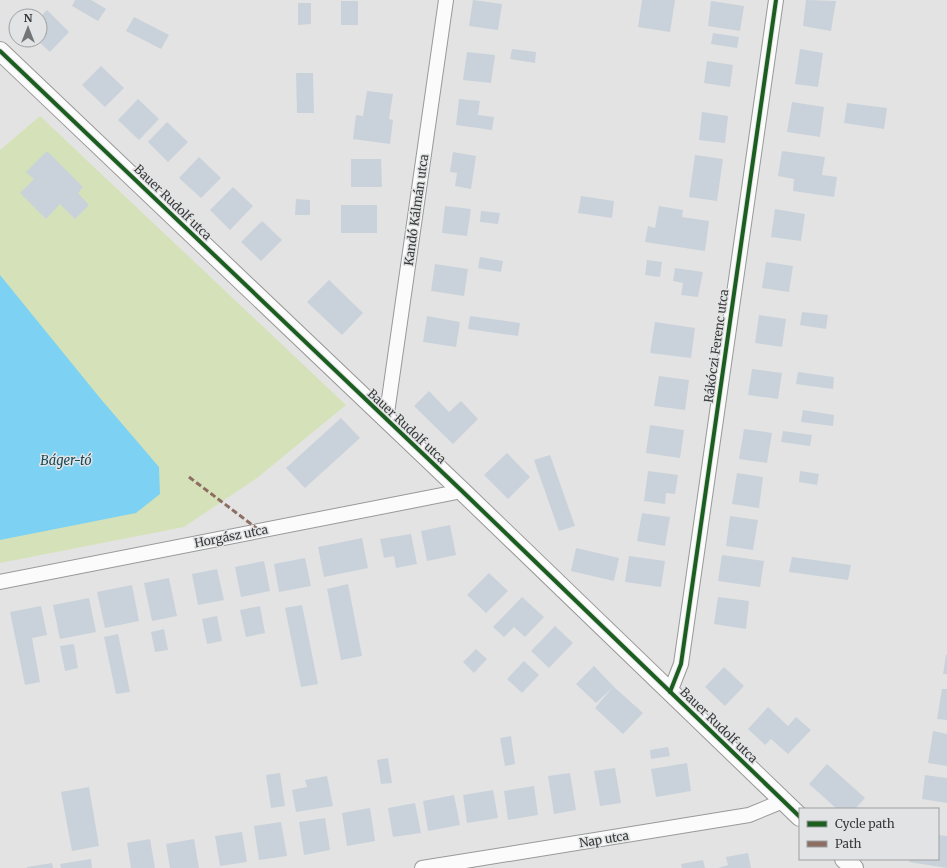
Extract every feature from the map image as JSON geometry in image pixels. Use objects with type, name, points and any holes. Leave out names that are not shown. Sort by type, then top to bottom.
[{"type":"street","name":"Kandó Kálmán utca","points":[[386,420],[446,0]]},
{"type":"street","name":"Rákóczi Ferenc utca","points":[[670,692],[680,664],[776,0]]},
{"type":"street","name":"Bauer Rudolf utca","points":[[0,51],[462,491],[799,816]]},
{"type":"street","name":"Horgász utca","points":[[0,582],[462,491]]},
{"type":"street","name":"Nap utca","points":[[422,868],[749,815],[783,801]]},
{"type":"street","points":[[845,860],[854,868]]},
{"type":"green space","points":[[40,116],[346,405],[257,478],[184,527],[0,563],[0,150]]},
{"type":"water","name":"Báger-tó","points":[[0,275],[100,398],[159,467],[160,494],[136,513],[0,540]]},
{"type":"building","points":[[75,0],[91,0],[106,9],[98,21],[72,6]]},
{"type":"building","points":[[473,0],[502,4],[498,30],[469,26]]},
{"type":"building","points":[[642,0],[675,0],[670,32],[638,27]]},
{"type":"building","points":[[806,0],[836,1],[831,31],[803,26]]},
{"type":"building","points":[[341,1],[358,1],[358,25],[341,25]]},
{"type":"building","points":[[711,1],[744,6],[740,31],[708,26]]},
{"type":"building","points":[[298,3],[311,3],[311,24],[298,25]]},
{"type":"building","points":[[48,11],[69,32],[50,52],[46,48],[48,48]]},
{"type":"building","points":[[134,17],[169,35],[161,49],[126,31]]},
{"type":"building","points":[[713,33],[739,37],[737,48],[711,44]]},
{"type":"building","points":[[512,49],[536,52],[535,63],[510,59]]},
{"type":"building","points":[[800,49],[823,53],[818,87],[795,84]]},
{"type":"building","points":[[467,52],[495,55],[491,83],[463,80]]},
{"type":"building","points":[[707,61],[733,65],[730,87],[704,83]]},
{"type":"building","points":[[101,66],[124,88],[105,107],[82,85]]},
{"type":"building","points":[[296,73],[313,73],[314,113],[297,113]]},
{"type":"building","points":[[367,91],[393,94],[389,119],[393,120],[390,144],[353,139],[356,115],[363,116]]},
{"type":"building","points":[[138,99],[159,119],[139,140],[118,120]]},
{"type":"building","points":[[459,99],[480,101],[478,115],[494,117],[492,130],[456,125]]},
{"type":"building","points":[[792,102],[824,107],[820,137],[787,132]]},
{"type":"building","points":[[847,103],[887,108],[884,129],[844,123]]},
{"type":"building","points":[[702,112],[728,116],[725,143],[699,140]]},
{"type":"building","points":[[167,122],[188,142],[168,162],[148,142]]},
{"type":"building","points":[[47,151],[83,187],[78,193],[89,205],[75,219],[60,204],[46,219],[20,193],[34,179],[26,172]]},
{"type":"building","points":[[782,151],[825,157],[822,175],[837,177],[834,197],[793,191],[794,179],[778,176]]},
{"type":"building","points":[[453,152],[476,156],[471,189],[455,186],[457,173],[450,172]]},
{"type":"building","points":[[695,155],[723,159],[717,201],[689,197]]},
{"type":"building","points":[[199,157],[221,178],[201,198],[179,178]]},
{"type":"building","points":[[351,159],[381,159],[382,187],[351,187]]},
{"type":"building","points":[[233,187],[253,206],[230,230],[210,210]]},
{"type":"building","points":[[581,196],[614,201],[612,218],[578,213]]},
{"type":"building","points":[[296,199],[310,200],[310,215],[295,215]]},
{"type":"building","points":[[341,205],[377,205],[377,233],[341,233]]},
{"type":"building","points":[[445,206],[471,209],[467,236],[442,233]]},
{"type":"building","points":[[659,206],[683,210],[682,217],[709,221],[705,251],[645,242],[648,226],[655,228]]},
{"type":"building","points":[[775,209],[805,214],[801,241],[771,237]]},
{"type":"building","points":[[481,211],[500,213],[498,224],[480,222]]},
{"type":"building","points":[[262,221],[282,240],[261,261],[241,242]]},
{"type":"building","points":[[480,257],[503,261],[501,272],[478,268]]},
{"type":"building","points":[[647,260],[662,262],[660,277],[645,275]]},
{"type":"building","points":[[766,262],[793,266],[789,292],[762,288]]},
{"type":"building","points":[[435,264],[468,269],[464,296],[431,291]]},
{"type":"building","points":[[675,268],[703,272],[698,297],[681,295],[683,283],[673,281]]},
{"type":"building","points":[[329,280],[363,313],[342,335],[307,302]]},
{"type":"building","points":[[802,312],[828,315],[826,329],[800,325]]},
{"type":"building","points":[[759,315],[786,319],[782,347],[755,343]]},
{"type":"building","points":[[427,316],[460,322],[456,347],[423,342]]},
{"type":"building","points":[[470,316],[520,323],[518,336],[468,329]]},
{"type":"building","points":[[655,322],[695,328],[691,358],[650,353]]},
{"type":"building","points":[[752,369],[782,373],[778,399],[748,395]]},
{"type":"building","points":[[798,372],[834,377],[833,389],[796,384]]},
{"type":"building","points":[[659,376],[689,380],[685,410],[654,406]]},
{"type":"building","points":[[429,391],[449,412],[461,401],[478,419],[453,444],[414,406]]},
{"type":"building","points":[[803,410],[834,415],[833,426],[801,422]]},
{"type":"building","points":[[341,418],[360,438],[305,488],[286,468]]},
{"type":"building","points":[[650,425],[684,430],[680,458],[646,453]]},
{"type":"building","points":[[744,429],[772,433],[767,463],[739,459]]},
{"type":"building","points":[[783,431],[812,435],[810,446],[781,442]]},
{"type":"building","points":[[507,453],[530,477],[508,499],[484,475]]},
{"type":"building","points":[[550,455],[575,526],[559,531],[534,460]]},
{"type":"building","points":[[648,471],[678,475],[675,494],[666,493],[665,504],[644,501]]},
{"type":"building","points":[[800,471],[819,474],[817,485],[799,482]]},
{"type":"building","points":[[737,473],[763,477],[759,508],[732,504]]},
{"type":"building","points":[[642,513],[670,517],[665,546],[637,541]]},
{"type":"building","points":[[730,516],[758,520],[753,550],[726,546]]},
{"type":"building","points":[[450,525],[456,555],[427,561],[421,531]]},
{"type":"building","points":[[411,534],[417,564],[396,568],[394,556],[384,558],[380,539]]},
{"type":"building","points":[[362,538],[368,568],[324,577],[318,547]]},
{"type":"building","points":[[576,548],[619,558],[614,581],[571,571]]},
{"type":"building","points":[[722,555],[764,561],[760,587],[718,581]]},
{"type":"building","points":[[629,556],[665,561],[661,587],[625,582]]},
{"type":"building","points":[[792,557],[851,565],[848,580],[789,572]]},
{"type":"building","points":[[305,558],[311,586],[279,592],[274,564]]},
{"type":"building","points":[[264,561],[270,591],[241,597],[235,567]]},
{"type":"building","points":[[217,569],[224,600],[198,605],[192,574]]},
{"type":"building","points":[[489,573],[508,591],[486,613],[467,595]]},
{"type":"building","points":[[169,578],[177,616],[152,621],[144,583]]},
{"type":"building","points":[[348,584],[362,656],[341,660],[327,589]]},
{"type":"building","points":[[132,585],[139,621],[105,628],[97,592]]},
{"type":"building","points":[[522,597],[544,617],[525,637],[514,627],[504,637],[493,627]]},
{"type":"building","points":[[718,597],[749,601],[746,629],[714,624]]},
{"type":"building","points":[[89,598],[96,632],[60,639],[53,605]]},
{"type":"building","points":[[302,605],[318,684],[301,687],[285,608]]},
{"type":"building","points":[[41,606],[47,635],[32,638],[40,682],[25,685],[10,612]]},
{"type":"building","points":[[260,606],[265,633],[246,637],[240,610]]},
{"type":"building","points":[[217,616],[222,641],[207,644],[202,619]]},
{"type":"building","points":[[555,626],[573,643],[549,668],[531,651]]},
{"type":"building","points":[[164,629],[168,650],[155,652],[151,632]]},
{"type":"building","points":[[118,634],[130,692],[116,694],[104,637]]},
{"type":"building","points":[[74,644],[78,668],[65,671],[60,646]]},
{"type":"building","points":[[476,649],[487,659],[474,673],[463,662]]},
{"type":"building","points":[[946,655],[947,674],[943,674]]},
{"type":"building","points":[[524,661],[539,675],[522,693],[507,679]]},
{"type":"building","points":[[594,666],[614,687],[643,713],[623,734],[595,708],[612,688],[596,703],[576,684]]},
{"type":"building","points":[[724,667],[744,686],[725,706],[705,687]]},
{"type":"building","points":[[942,689],[947,689],[947,720],[937,719]]},
{"type":"building","points":[[768,707],[788,726],[796,717],[811,730],[788,754],[771,739],[765,745],[748,729]]},
{"type":"building","points":[[933,731],[947,734],[947,766],[928,763]]},
{"type":"building","points":[[511,736],[515,764],[505,766],[500,738]]},
{"type":"building","points":[[668,747],[670,756],[651,759],[650,750]]},
{"type":"building","points":[[388,758],[392,783],[381,784],[377,760]]},
{"type":"building","points":[[687,763],[691,791],[656,797],[651,769]]},
{"type":"building","points":[[827,764],[865,798],[856,808],[836,808],[809,784]]},
{"type":"building","points":[[615,768],[621,803],[600,806],[594,771]]},
{"type":"building","points":[[280,773],[285,806],[271,808],[266,775]]},
{"type":"building","points":[[570,773],[576,810],[554,814],[548,776]]},
{"type":"building","points":[[925,775],[947,778],[947,803],[922,799]]},
{"type":"building","points":[[327,776],[333,806],[296,812],[292,790],[307,787],[305,780]]},
{"type":"building","points":[[534,786],[538,815],[508,820],[504,791]]},
{"type":"building","points":[[89,787],[99,846],[72,851],[61,792]]},
{"type":"building","points":[[493,790],[498,818],[467,823],[463,795]]},
{"type":"building","points":[[454,795],[460,825],[428,831],[423,801]]},
{"type":"building","points":[[415,803],[421,833],[393,837],[388,808]]},
{"type":"building","points":[[370,808],[375,841],[347,846],[342,813]]},
{"type":"building","points":[[325,818],[330,850],[304,855],[299,822]]},
{"type":"building","points":[[281,822],[287,856],[259,860],[254,826]]},
{"type":"building","points":[[242,832],[247,862],[220,866],[215,836]]},
{"type":"building","points":[[939,835],[947,836],[947,868],[909,862],[910,860],[939,860]]},
{"type":"building","points":[[150,839],[155,868],[131,868],[127,843]]},
{"type":"building","points":[[194,839],[199,868],[170,868],[166,844]]},
{"type":"building","points":[[748,853],[751,868],[718,868],[728,865],[726,857]]},
{"type":"building","points":[[91,859],[92,868],[61,868],[60,864]]},
{"type":"building","points":[[703,860],[705,868],[682,868],[681,864]]},
{"type":"building","points":[[52,863],[53,868],[27,868],[27,867]]},
{"type":"marked path","points":[[189,477],[259,530]]},
{"type":"cycle path","points":[[670,692],[681,664],[776,0]]},
{"type":"cycle path","points":[[0,51],[462,491],[799,816]]}]
